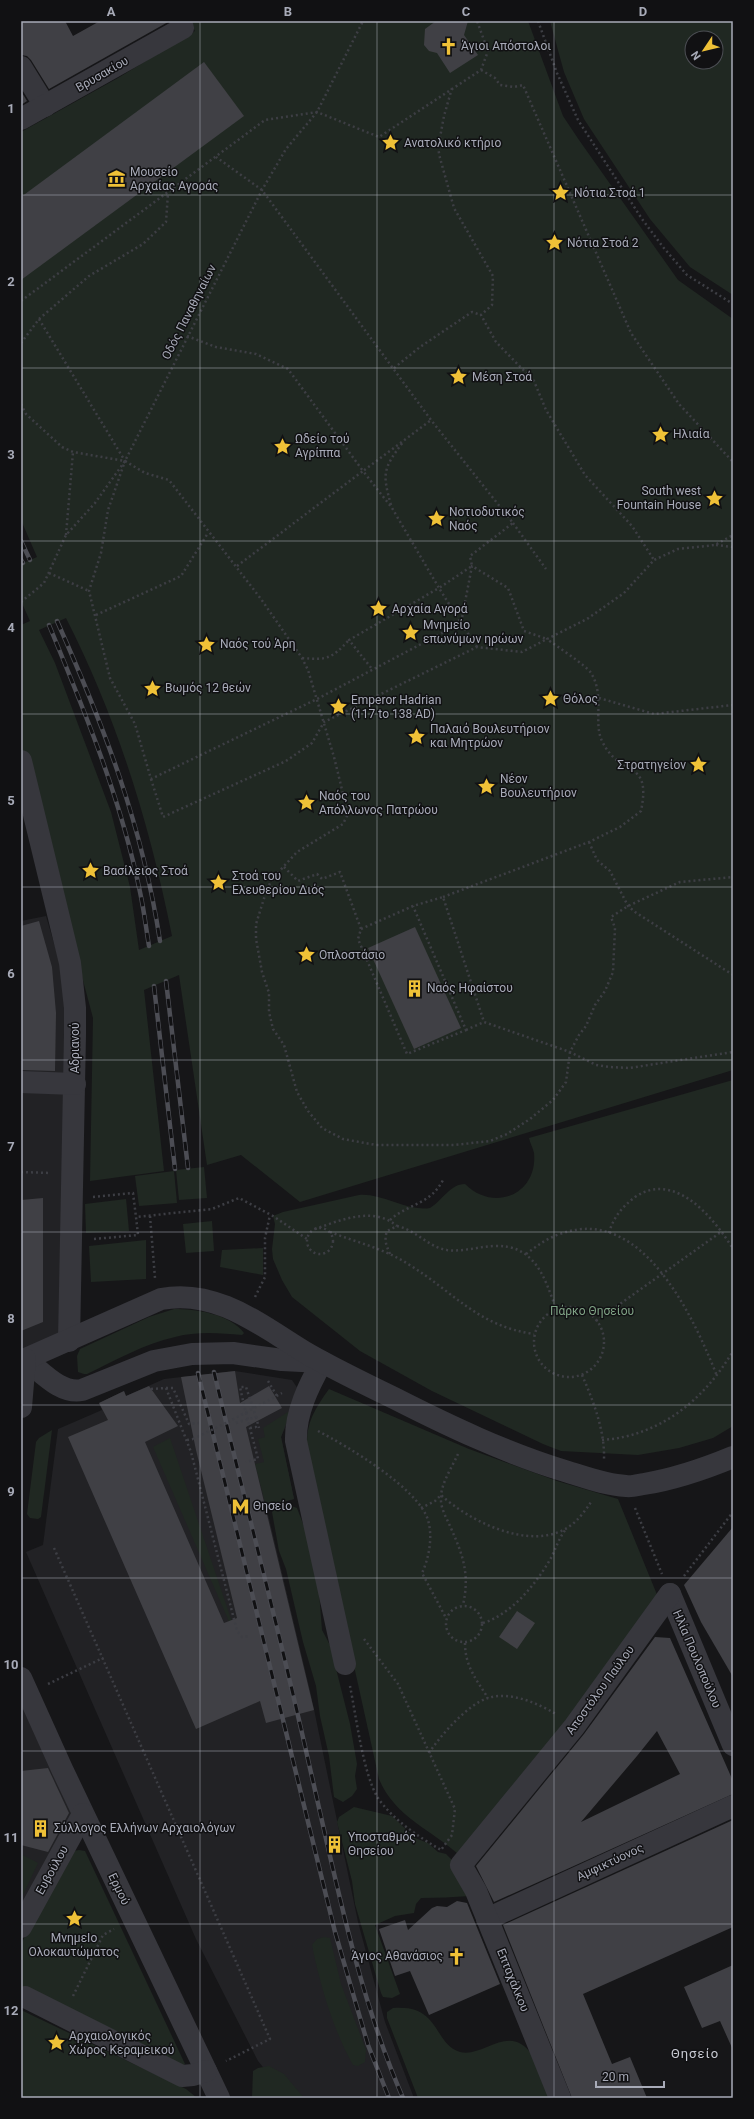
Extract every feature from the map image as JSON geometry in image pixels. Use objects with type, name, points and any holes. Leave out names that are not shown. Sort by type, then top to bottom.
[{"type":"street","name":"Βρυσακίου","points":[[21,119],[181,24]]},
{"type":"street","points":[[21,67],[45,106]]},
{"type":"street","name":"Αδριανού","points":[[21,761],[70,963],[75,1008],[69,1341]]},
{"type":"street","points":[[21,1082],[74,1084]]},
{"type":"street","points":[[23,1360],[69,1341],[144,1306],[173,1297],[211,1300],[245,1317],[322,1362],[467,1433],[532,1460],[601,1482],[627,1487],[672,1478],[733,1457]]},
{"type":"street","points":[[23,1360],[62,1388],[77,1391],[154,1361],[192,1354],[233,1353],[282,1360],[322,1362]]},
{"type":"street","points":[[21,1407],[23,1360]]},
{"type":"street","points":[[322,1362],[309,1385],[298,1421],[296,1441],[345,1664]]},
{"type":"street","name":"Ηλία Πουλοπούλου","points":[[670,1594],[733,1745]]},
{"type":"street","name":"Αποστόλου Παύλου","points":[[462,1864],[574,1727],[670,1594]]},
{"type":"street","name":"Ερμού","points":[[24,1686],[218,2098]]},
{"type":"street","name":"Αμφικτύονος","points":[[487,1919],[733,1806]]},
{"type":"street","name":"Ευβούλου","points":[[21,1927],[83,1814]]},
{"type":"street","name":"Επταχάλκου","points":[[462,1864],[476,1892],[560,2098]]},
{"type":"street","points":[[25,1997],[182,2076],[193,2075],[206,2071]]},
{"type":"path","name":"Οδός Παναθηναίων","points":[[21,602],[41,587],[66,535],[95,503],[125,461],[262,190],[286,149],[317,112],[362,21]]},
{"type":"path","points":[[21,301],[265,120],[317,112],[379,137],[481,70],[488,51],[477,21]]},
{"type":"path","points":[[538,21],[557,73],[578,120],[642,219],[687,275],[733,304]]},
{"type":"path","points":[[481,70],[495,78],[500,85],[514,87],[523,85],[631,333],[679,404],[733,462]]},
{"type":"path","points":[[452,88],[444,116],[438,148],[454,208],[493,276],[492,305],[481,315]]},
{"type":"path","points":[[216,157],[262,190],[431,420],[513,523],[546,569]]},
{"type":"path","points":[[21,343],[39,319],[90,276],[142,244],[166,222],[168,193]]},
{"type":"path","points":[[394,368],[420,347],[462,318],[472,312],[481,315],[496,342],[534,381],[546,410],[585,475],[632,526],[654,560]]},
{"type":"path","points":[[39,319],[125,461]]},
{"type":"path","points":[[187,336],[216,347],[256,354],[288,369],[392,508],[439,588],[477,647]]},
{"type":"path","points":[[21,404],[26,414],[62,447],[73,452],[125,461],[145,473],[170,480],[208,533],[237,566],[237,569],[261,599],[302,658],[324,722],[348,814],[343,824],[297,852],[273,878],[267,889],[256,924],[259,957],[269,993],[269,1012],[273,1029],[284,1045],[297,1092],[308,1111],[327,1131],[343,1139],[376,1144],[454,1145],[490,1141],[507,1134],[553,1100],[566,1082],[570,1052],[579,1034],[586,1026],[595,1005],[605,991],[612,972],[615,928],[611,917],[628,906],[680,882],[733,877]]},
{"type":"path","points":[[237,566],[431,420]]},
{"type":"path","points":[[392,508],[386,488],[385,474],[387,464],[404,440]]},
{"type":"path","points":[[66,535],[73,452]]},
{"type":"path","points":[[125,461],[108,510],[101,553],[89,591],[110,678],[135,724],[163,817],[286,761],[312,742],[324,722],[477,647],[522,652],[587,619],[624,593],[654,560],[678,549],[715,544],[733,547]]},
{"type":"path","points":[[461,623],[472,566],[470,556],[513,523]]},
{"type":"path","points":[[96,615],[181,576],[208,533]]},
{"type":"path","points":[[715,544],[733,535]]},
{"type":"path","points":[[302,658],[327,659],[339,651],[349,640],[439,588],[472,566]]},
{"type":"path","points":[[361,930],[413,906],[443,897],[589,842],[620,827],[641,811],[644,794],[641,777],[635,770],[622,765],[609,754],[599,734],[599,698],[591,672],[547,639],[524,632],[508,588],[472,566]]},
{"type":"path","points":[[49,573],[89,591]]},
{"type":"path","points":[[151,780],[317,699],[461,623]]},
{"type":"path","points":[[349,640],[372,669]]},
{"type":"path","points":[[599,698],[654,714],[733,705]]},
{"type":"path","points":[[589,842],[597,860],[610,871],[617,881],[628,906],[733,975]]},
{"type":"path","points":[[284,867],[298,881],[316,874],[322,879],[340,872],[361,930],[358,939],[407,1054],[484,1022],[570,1052],[596,1065],[630,1068],[733,1052]]},
{"type":"path","points":[[443,897],[484,1022]]},
{"type":"path","points":[[413,906],[466,1030]]},
{"type":"path","points":[[21,1172],[72,1174]]},
{"type":"path","points":[[390,1220],[401,1211],[428,1199],[443,1180]]},
{"type":"path","points":[[609,1233],[614,1220],[626,1204],[641,1194],[662,1188],[675,1190],[686,1197],[713,1221],[722,1231],[733,1249]]},
{"type":"path","points":[[72,1199],[133,1193],[138,1235],[89,1239]]},
{"type":"path","points":[[136,1218],[212,1210],[238,1198],[270,1215],[307,1239],[313,1252],[324,1254],[332,1246],[333,1238],[330,1232]]},
{"type":"path","points":[[245,1317],[265,1277],[265,1238],[270,1215]]},
{"type":"path","points":[[150,1216],[155,1279]]},
{"type":"path","points":[[307,1239],[310,1233],[315,1229],[355,1216],[376,1216],[390,1220],[398,1226],[412,1231],[437,1248],[448,1250],[502,1246],[514,1247],[534,1261],[544,1279],[556,1309]]},
{"type":"path","points":[[390,1254],[385,1240],[385,1235],[387,1231],[398,1226]]},
{"type":"path","points":[[315,1229],[323,1228],[390,1254],[430,1278],[476,1314],[518,1331],[534,1334]]},
{"type":"path","points":[[526,1254],[544,1241],[564,1232],[589,1229],[609,1233],[636,1246],[663,1274],[694,1325],[717,1376]]},
{"type":"path","points":[[596,1321],[722,1231]]},
{"type":"path","points":[[570,1306],[582,1309],[596,1321],[604,1336],[603,1350],[600,1358],[593,1368],[582,1374],[561,1376],[543,1366],[536,1354],[534,1334],[540,1321],[556,1309],[570,1306]]},
{"type":"path","points":[[602,1440],[623,1438],[638,1433],[676,1415],[693,1402],[717,1376],[733,1351]]},
{"type":"path","points":[[483,1623],[495,1618],[511,1606],[529,1589],[545,1568],[567,1528],[586,1510],[601,1482],[604,1455],[602,1440],[595,1411],[582,1374]]},
{"type":"path","points":[[246,1462],[258,1459],[245,1413],[240,1387],[246,1387],[256,1417],[258,1429],[256,1427],[250,1429]]},
{"type":"path","points":[[166,1388],[187,1440],[237,1631],[242,1637],[250,1636]]},
{"type":"path","points":[[152,1389],[173,1388],[189,1424],[199,1423]]},
{"type":"path","points":[[187,1440],[245,1413],[281,1394]]},
{"type":"path","points":[[236,1423],[256,1417]]},
{"type":"path","points":[[298,1421],[340,1442],[392,1477],[421,1508],[428,1519],[430,1537],[425,1567],[422,1573],[446,1618],[447,1633],[458,1642],[465,1643],[478,1636],[482,1631],[483,1623],[476,1610],[463,1606],[450,1612],[446,1618]]},
{"type":"path","points":[[421,1508],[435,1501],[441,1495],[467,1433]]},
{"type":"path","points":[[627,1487],[670,1594]]},
{"type":"path","points":[[441,1495],[462,1513],[475,1520],[511,1533],[522,1535],[547,1535],[567,1528]]},
{"type":"path","points":[[441,1495],[444,1513],[461,1552],[465,1566],[467,1580],[463,1606]]},
{"type":"path","points":[[670,1594],[733,1512]]},
{"type":"path","points":[[54,1548],[270,2039],[206,2071]]},
{"type":"path","points":[[363,1637],[398,1684],[456,1809],[452,1835],[441,1850]]},
{"type":"path","points":[[465,1643],[465,1654],[470,1671],[488,1698]]},
{"type":"path","points":[[24,1686],[103,1658]]},
{"type":"path","points":[[345,1664],[364,1757],[374,1791],[383,1804],[402,1823],[462,1864]]},
{"type":"path","points":[[429,1753],[452,1725],[466,1712],[488,1698],[512,1698],[536,1703],[574,1727]]},
{"type":"path","points":[[77,1988],[103,1935],[134,1919]]},
{"type":"shaded area","points":[[46,916],[63,974],[65,1024],[62,1333],[21,1350],[21,921]]},
{"type":"shaded area","points":[[235,1371],[292,1380],[300,1392],[281,1437],[294,1499],[266,1506],[311,1695],[358,1922],[385,2022],[414,2098],[288,2098],[258,2061],[196,1939],[26,1552],[43,1545],[58,1429],[102,1410],[99,1403],[124,1391],[126,1396],[164,1379]]},
{"type":"shaded area","points":[[21,1690],[74,1810],[21,1924]]},
{"type":"green space","name":"Αρχαία Αγορά","points":[[189,21],[528,21],[563,116],[579,140],[678,280],[733,319],[733,1070],[300,1202],[241,1155],[207,1165],[179,975],[144,990],[164,1171],[90,1181],[93,1018],[21,747],[21,625],[30,621],[21,601],[21,564],[37,557],[21,520],[21,132],[118,78],[195,31]],"holes":[[[66,618],[101,694],[130,773],[153,854],[172,936],[139,950],[130,887],[111,812],[55,663],[39,630]]]},
{"type":"green space","points":[[550,21],[733,21],[733,295],[690,267],[650,219],[584,119],[564,72]]},
{"type":"green space","name":"Πάρκο Θησείου","points":[[733,1080],[733,1426],[713,1438],[679,1448],[638,1455],[561,1451],[543,1444],[432,1391],[360,1351],[292,1297],[282,1280],[273,1259],[272,1249],[275,1224],[273,1216],[283,1212],[359,1195],[377,1197],[421,1209],[430,1208],[450,1190],[465,1184],[476,1193],[489,1197],[501,1198],[512,1195],[522,1188],[529,1179],[533,1167],[534,1153],[529,1138]]},
{"type":"green space","points":[[204,1167],[207,1198],[179,1200],[176,1170]]},
{"type":"green space","points":[[174,1171],[177,1203],[139,1206],[135,1176]]},
{"type":"green space","points":[[126,1199],[129,1231],[86,1233],[85,1204]]},
{"type":"green space","points":[[212,1221],[214,1251],[186,1253],[183,1224]]},
{"type":"green space","points":[[146,1240],[146,1279],[91,1282],[89,1246]]},
{"type":"green space","points":[[263,1248],[263,1275],[220,1267],[222,1250]]},
{"type":"green space","points":[[174,1309],[192,1310],[222,1317],[230,1321],[244,1333],[242,1335],[200,1333],[183,1335],[141,1348],[87,1374],[78,1372],[77,1356],[80,1349],[149,1317]]},
{"type":"green space","points":[[329,1389],[469,1449],[557,1481],[618,1499],[660,1602],[461,1857],[450,1847],[405,1814],[386,1792],[379,1779],[308,1458],[307,1438],[310,1422],[313,1414]]},
{"type":"green space","points":[[291,1410],[281,1437],[294,1499],[266,1506],[255,1464],[264,1462],[258,1439],[265,1437],[263,1428]]},
{"type":"green space","points":[[52,1430],[41,1517],[38,1519],[30,1518],[27,1514],[36,1442],[39,1438]]},
{"type":"green space","points":[[170,1438],[233,1625],[231,1626],[153,1447]]},
{"type":"green space","points":[[289,1505],[297,1508],[305,1529],[319,1592],[322,1630],[330,1645],[350,1724],[357,1764],[355,1776],[357,1789],[352,1796],[343,1802],[334,1797],[329,1756],[320,1716],[316,1686],[303,1642],[286,1569],[279,1551],[272,1512],[274,1509]]},
{"type":"green space","points":[[354,1807],[392,1816],[415,1838],[428,1843],[438,1852],[446,1854],[453,1861],[470,1896],[421,1898],[416,1904],[414,1913],[395,1916],[375,1925],[400,1994],[392,1998],[383,1997],[381,1993],[355,1904],[352,1881],[337,1822],[339,1817]]},
{"type":"green space","points":[[74,1851],[85,1851],[185,2064],[183,2066],[21,1988],[21,1944],[69,1856]]},
{"type":"green space","points":[[21,1854],[38,1863],[22,1897],[21,1897]]},
{"type":"green space","points":[[324,1937],[330,1938],[341,1984],[366,2050],[365,2062],[358,2066],[353,2065],[339,2037],[319,1976],[312,1945],[317,1939]]},
{"type":"green space","points":[[393,2008],[409,2008],[420,2012],[428,2018],[451,2048],[460,2052],[468,2053],[506,2041],[514,2041],[521,2044],[532,2054],[539,2068],[549,2098],[418,2098],[387,2018],[387,2012]]},
{"type":"green space","name":"Αρχαιολογικός Χώρος Κεραμεικού","points":[[21,2010],[186,2089],[197,2098],[21,2098]]},
{"type":"green space","points":[[269,2066],[284,2074],[304,2098],[252,2098],[253,2071],[258,2068]]},
{"type":"building","points":[[21,21],[65,21],[73,36],[100,21],[168,22],[49,89],[31,60],[27,56],[21,55]]},
{"type":"building","name":"Άγιοι Απόστολοι","points":[[436,21],[468,21],[464,35],[478,55],[450,73],[437,53],[429,51],[424,45],[425,29]]},
{"type":"building","points":[[204,62],[244,116],[21,280],[21,197]]},
{"type":"building","points":[[21,91],[27,101],[21,105]]},
{"type":"building","points":[[39,921],[52,967],[56,1013],[55,1071],[21,1070],[21,926]]},
{"type":"building","name":"Ναός Ηφαίστου","points":[[415,927],[461,1028],[414,1049],[368,948]]},
{"type":"building","points":[[43,1198],[43,1322],[21,1331],[21,1200]]},
{"type":"building","points":[[235,1371],[240,1403],[269,1386],[282,1408],[246,1427],[314,1710],[266,1723],[260,1701],[196,1729],[68,1437],[108,1420],[99,1403],[124,1391],[126,1396],[149,1386],[178,1426],[145,1442],[224,1623],[237,1618],[196,1450],[181,1377]]},
{"type":"building","points":[[733,1527],[733,1677],[701,1622],[684,1585]]},
{"type":"building","points":[[517,1611],[535,1623],[517,1649],[499,1637]]},
{"type":"building","points":[[655,1637],[670,1638],[733,1781],[733,1794],[494,1902],[476,1866],[584,1734]],"holes":[[[657,1731],[680,1774],[581,1822]]]},
{"type":"building","name":"Σύλλογος Ελλήνων Αρχαιολόγων","points":[[48,1768],[69,1813],[48,1852],[21,1845],[21,1771]]},
{"type":"building","points":[[733,1820],[733,1927],[583,1994],[612,2064],[630,2057],[647,2098],[572,2098],[503,1925]]},
{"type":"building","name":"Άγιος Αθανάσιος","points":[[457,1901],[467,1903],[500,1984],[429,2015],[410,1971],[395,1976],[379,1929],[405,1920],[408,1930],[432,1908],[437,1906],[447,1907]]},
{"type":"building","points":[[733,1965],[733,2050],[720,2021],[702,2028],[684,1987]]},
{"type":"railway","points":[[21,541],[30,560]]},
{"type":"railway","points":[[57,621],[91,700],[120,778],[143,857],[160,941]]},
{"type":"railway","points":[[49,625],[89,723],[123,823],[141,899],[149,946]]},
{"type":"railway","points":[[166,981],[188,1168]]},
{"type":"railway","points":[[154,986],[175,1169]]},
{"type":"railway","points":[[214,1372],[298,1715],[348,1933],[373,2017],[403,2098]]},
{"type":"railway","points":[[198,1373],[335,1932],[368,2045],[389,2098]]},
{"type":"place","name":"Άγιοι Απόστολοι","points":[[448,46]]},
{"type":"place","name":"Ανατολικό κτήριο","points":[[391,143]]},
{"type":"place","name":"Μουσείο Αρχαίας Αγοράς","points":[[117,179]]},
{"type":"place","name":"Νότια Στοά 1","points":[[561,193]]},
{"type":"place","name":"Νότια Στοά 2","points":[[554,243]]},
{"type":"place","name":"Μέση Στοά","points":[[459,377]]},
{"type":"place","name":"Ηλιαία","points":[[660,434]]},
{"type":"place","name":"Ωδείο τού Αγρίππα","points":[[282,446]]},
{"type":"place","name":"South west Fountain House","points":[[714,498]]},
{"type":"place","name":"Νοτιοδυτικός Ναός","points":[[436,519]]},
{"type":"place","name":"Αρχαία Αγορά","points":[[379,609]]},
{"type":"place","name":"Μνημείο επωνύμων ηρώων","points":[[410,632]]},
{"type":"place","name":"Ναός τού Άρη","points":[[207,644]]},
{"type":"place","name":"Βωμός 12 θεών","points":[[152,688]]},
{"type":"place","name":"Θόλος","points":[[550,699]]},
{"type":"place","name":"Emperor Hadrian (117 to 138 AD)","points":[[338,707]]},
{"type":"place","name":"Παλαιό Βουλευτήριον και Μητρώον","points":[[417,736]]},
{"type":"place","name":"Στρατηγείον","points":[[699,765]]},
{"type":"place","name":"Νέον Βουλευτήριον","points":[[487,786]]},
{"type":"place","name":"Ναός του Απόλλωνος Πατρώου","points":[[306,803]]},
{"type":"place","name":"Βασίλειος Στοά","points":[[90,871]]},
{"type":"place","name":"Στοά του Ελευθερίου Διός","points":[[219,883]]},
{"type":"place","name":"Οπλοστάσιο","points":[[306,955]]},
{"type":"place","name":"Ναός Ηφαίστου","points":[[414,988]]},
{"type":"place","name":"Θησείο","points":[[240,1506]]},
{"type":"place","name":"Σύλλογος Ελλήνων Αρχαιολόγων","points":[[41,1828]]},
{"type":"place","name":"Υποσταθμός Θησείου","points":[[335,1844]]},
{"type":"place","name":"ΜνημεΙο Ολοκαυτώματος","points":[[74,1919]]},
{"type":"place","name":"Άγιος Αθανάσιος","points":[[456,1956]]},
{"type":"place","name":"Αρχαιολογικός Χώρος Κεραμεικού","points":[[56,2043]]},
{"type":"district","name":"Θησείο","points":[[695,2053]]}]
